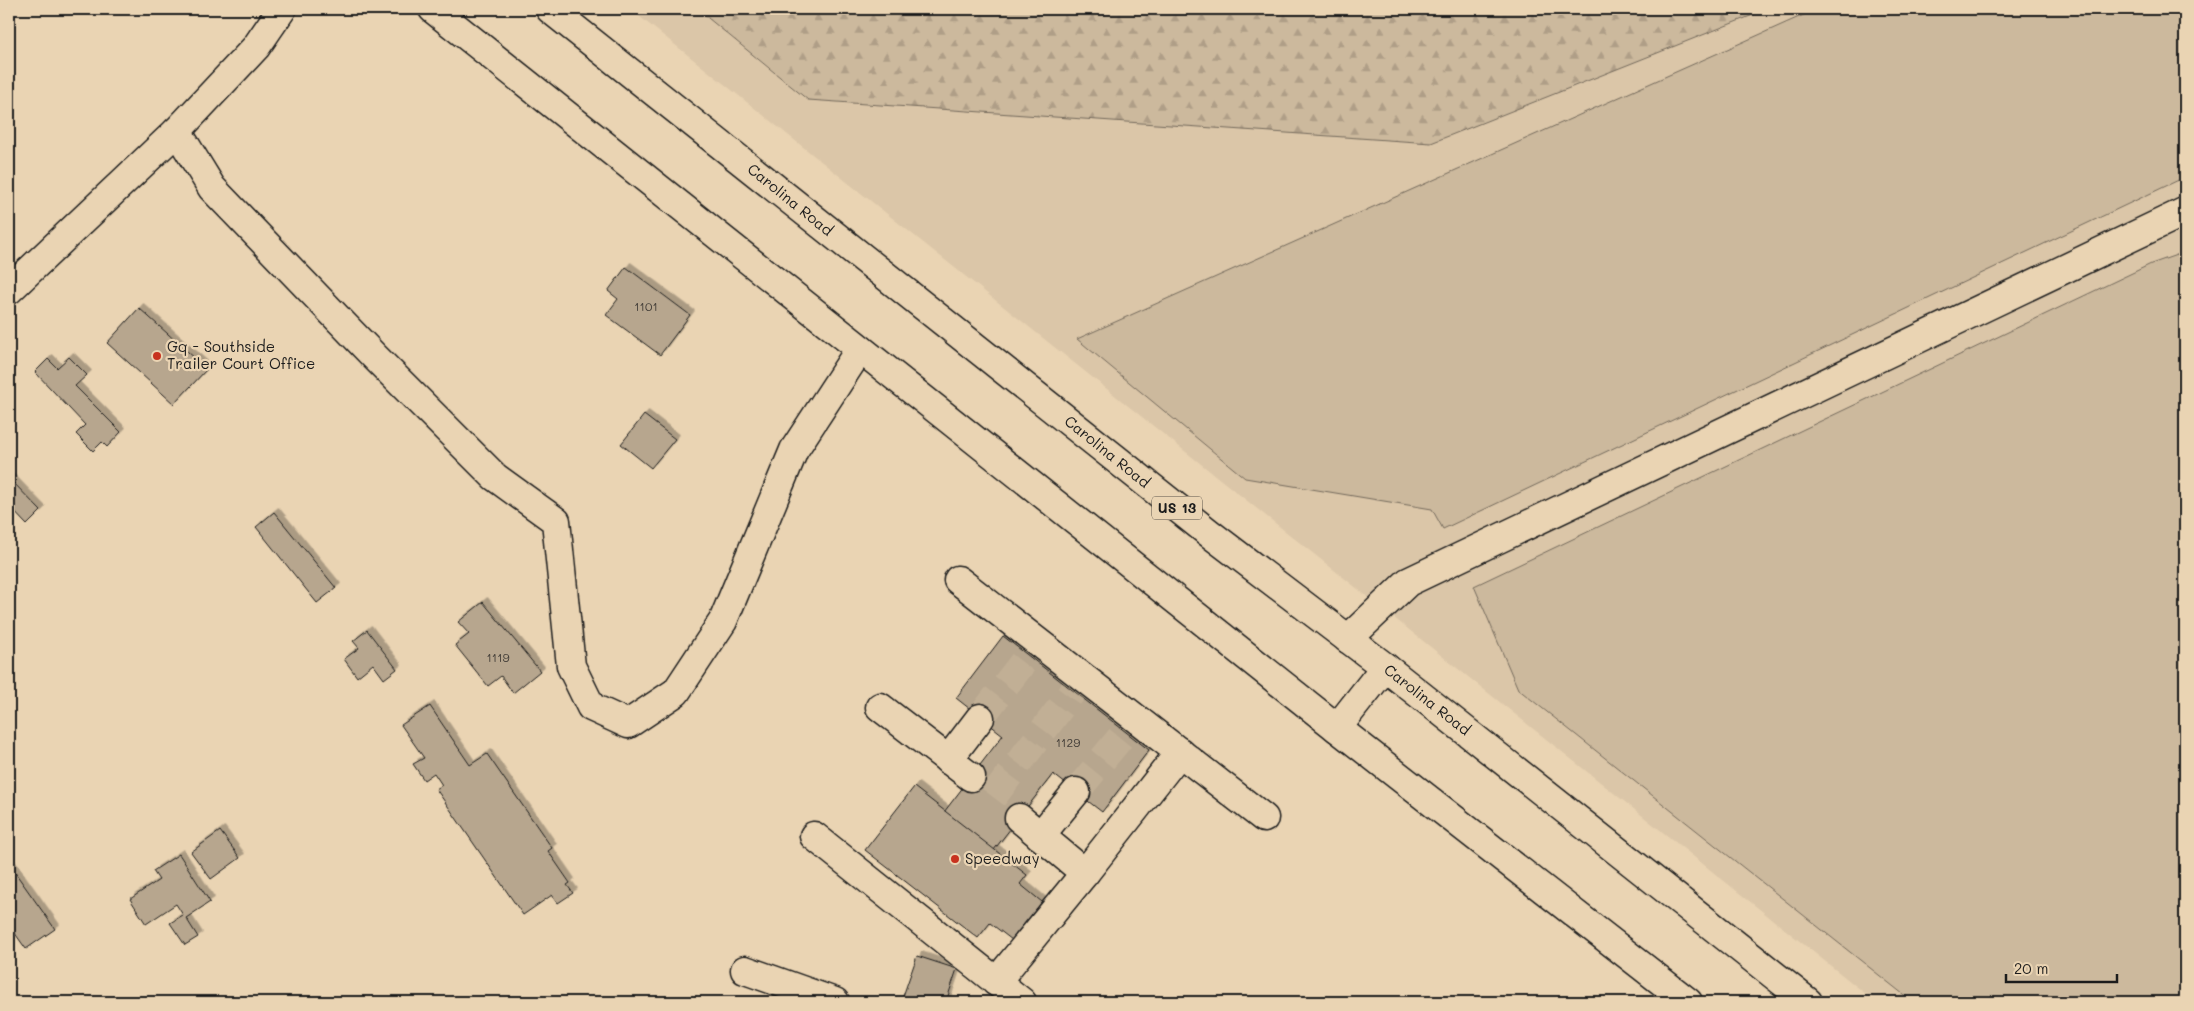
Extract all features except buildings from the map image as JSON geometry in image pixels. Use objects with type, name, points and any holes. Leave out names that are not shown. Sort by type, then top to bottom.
[{"type":"main road","points":[[9,290],[177,131],[256,47],[282,9]]},
{"type":"main road","points":[[433,9],[860,350],[1688,1002]]},
{"type":"main road","name":"Carolina Road","points":[[550,9],[1209,533],[1385,667],[1808,1002]]},
{"type":"main road","points":[[177,131],[212,188],[374,356],[495,477],[556,521],[571,666],[591,707],[628,724],[676,692],[723,621],[794,450],[860,350]]},
{"type":"main road","points":[[1348,639],[1408,582],[2184,212]]},
{"type":"main road","points":[[958,580],[1033,649],[1130,725],[1180,752],[1264,818]]},
{"type":"main road","points":[[1338,728],[1385,667]]},
{"type":"main road","points":[[880,706],[971,777]]},
{"type":"main road","points":[[948,760],[980,718]]},
{"type":"main road","points":[[996,982],[1180,752]]},
{"type":"main road","points":[[1040,836],[1076,792]]},
{"type":"main road","points":[[1019,818],[1085,873]]},
{"type":"main road","points":[[814,836],[1022,1002]]},
{"type":"main road","points":[[745,970],[834,1002]]},
{"type":"shaded area","points":[[630,9],[2185,9],[2185,1002],[1876,1002]]},
{"type":"green space","points":[[697,9],[1768,9],[1431,143],[808,100]]},
{"type":"green space","points":[[1817,9],[2185,9],[2185,177],[1443,529],[1432,509],[1245,478],[1077,339]]},
{"type":"green space","points":[[2185,252],[2185,1002],[1913,1002],[1518,689],[1474,586],[2151,264]]},
{"type":"tunnel","points":[[980,718],[1028,656]]},
{"type":"tunnel","points":[[993,797],[1073,691]]},
{"type":"tunnel","points":[[1076,792],[1125,732]]},
{"type":"place","name":"Gq - Southside Trailer Court Office","points":[[157,356]]},
{"type":"place","name":"Speedway","points":[[955,859]]}]
